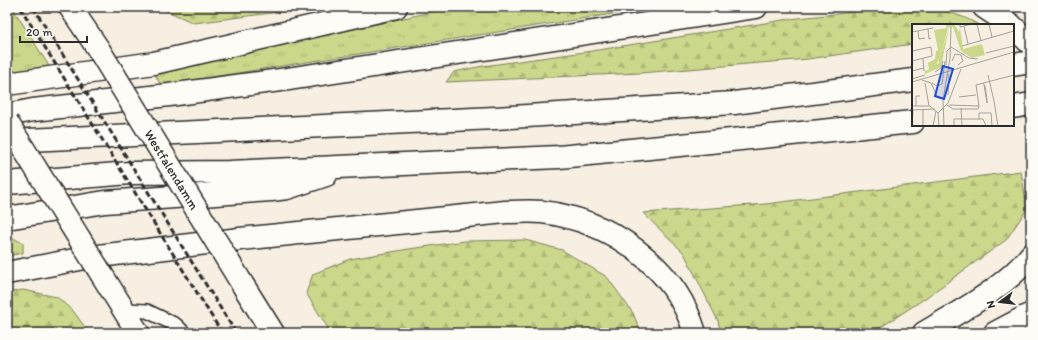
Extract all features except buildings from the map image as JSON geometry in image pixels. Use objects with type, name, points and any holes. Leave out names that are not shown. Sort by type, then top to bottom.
[{"type":"highway","name":"Westfalendamm","points":[[70,7],[272,333]]},
{"type":"highway","points":[[7,84],[154,63],[396,7]]},
{"type":"highway","points":[[7,115],[33,110],[169,95],[280,80],[756,7]]},
{"type":"highway","points":[[984,7],[1009,24]]},
{"type":"highway","points":[[1014,28],[1031,44]]},
{"type":"highway","points":[[1014,65],[1031,62]]},
{"type":"highway","points":[[7,141],[496,118],[734,104],[912,80]]},
{"type":"highway","points":[[1014,107],[1031,104]]},
{"type":"highway","points":[[7,122],[138,333]]},
{"type":"highway","points":[[7,183],[130,173],[229,172],[558,157],[912,122]]},
{"type":"highway","points":[[7,218],[106,202],[287,188],[354,166]]},
{"type":"highway","points":[[7,273],[90,258],[232,240],[505,212],[542,212],[573,218],[604,229],[635,248],[664,275],[683,304],[695,333]]},
{"type":"highway","points":[[924,333],[986,294],[1022,266],[1031,255]]},
{"type":"highway","points":[[995,333],[1031,314]]},
{"type":"lane","points":[[118,301],[176,325],[184,333]]},
{"type":"green space","points":[[7,7],[12,7],[49,66],[11,72],[7,71]]},
{"type":"green space","points":[[158,7],[318,7],[194,23]]},
{"type":"green space","points":[[454,7],[657,7],[161,85],[154,73]]},
{"type":"green space","points":[[925,7],[953,13],[977,24],[912,24],[912,44],[808,59],[640,73],[446,82],[454,72],[483,66],[592,51],[790,19],[889,8]]},
{"type":"green space","points":[[1021,171],[1027,209],[1006,240],[924,299],[872,333],[721,333],[718,321],[684,253],[643,213],[766,204]]},
{"type":"green space","points":[[7,235],[23,243],[23,253],[7,256]]},
{"type":"green space","points":[[525,240],[562,250],[607,277],[633,313],[641,333],[331,333],[306,293],[313,274],[350,259],[465,241]]},
{"type":"green space","points":[[23,290],[57,297],[74,312],[89,333],[7,333],[7,293]]},
{"type":"railway","points":[[20,7],[222,333]]},
{"type":"railway","points":[[33,7],[236,333]]}]
